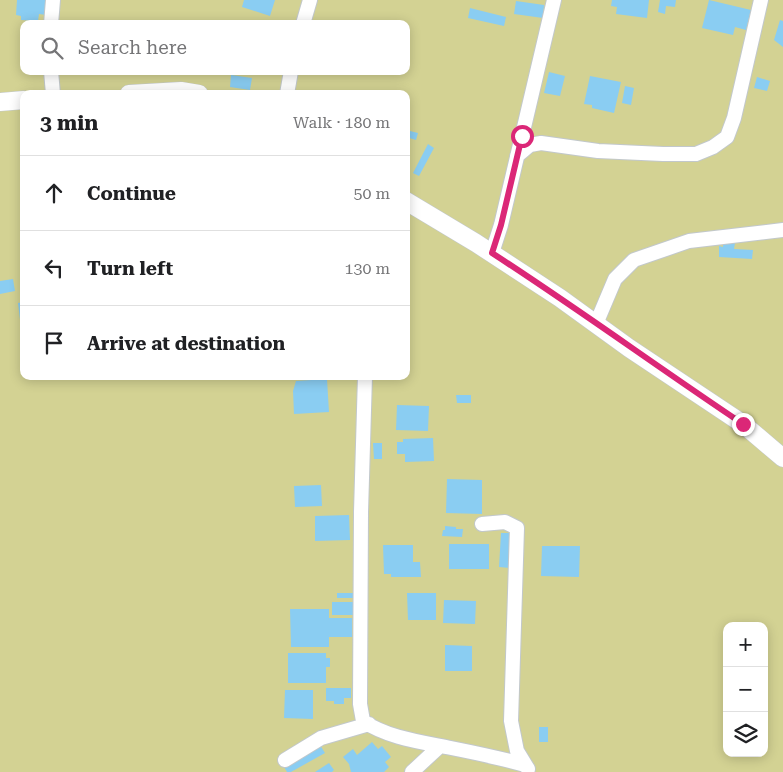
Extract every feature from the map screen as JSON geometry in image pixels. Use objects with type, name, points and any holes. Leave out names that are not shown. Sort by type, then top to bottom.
[{"type":"street","points":[[51,20],[53,0]]},
{"type":"street","points":[[303,20],[310,0]]},
{"type":"street","points":[[492,253],[501,225],[554,0]]},
{"type":"street","points":[[517,156],[530,145],[541,143],[598,151],[663,154],[696,154],[713,147],[727,137],[734,118],[761,0]]},
{"type":"street","points":[[51,75],[53,90]]},
{"type":"street","points":[[288,90],[290,75]]},
{"type":"street","points":[[0,102],[20,100]]},
{"type":"street","points":[[410,203],[492,253],[560,298],[743,424],[783,458]]},
{"type":"street","points":[[596,324],[615,279],[634,260],[689,241],[783,230]]},
{"type":"street","points":[[365,380],[360,704],[363,721],[375,729],[440,746],[496,756],[528,769]]},
{"type":"street","points":[[482,524],[505,522],[517,528],[511,721],[517,751],[528,769]]},
{"type":"street","points":[[286,760],[321,738],[368,724]]},
{"type":"street","points":[[412,772],[440,746]]},
{"type":"shaded area","points":[[0,0],[783,0],[783,772],[0,772]]},
{"type":"building","points":[[17,0],[47,0],[46,15],[39,14],[38,20],[21,20],[21,16],[16,15]]},
{"type":"building","points":[[244,0],[275,0],[270,16],[242,7]]},
{"type":"building","points":[[612,0],[649,0],[647,18],[616,14],[617,7],[611,6]]},
{"type":"building","points":[[660,0],[676,0],[675,7],[666,6],[665,14],[658,12]]},
{"type":"building","points":[[709,0],[751,10],[746,30],[735,27],[733,35],[702,28]]},
{"type":"building","points":[[516,1],[544,5],[543,18],[514,14]]},
{"type":"building","points":[[470,8],[506,17],[504,26],[468,18]]},
{"type":"building","points":[[780,20],[783,21],[783,47],[774,40]]},
{"type":"building","points":[[549,72],[565,76],[560,96],[544,93]]},
{"type":"building","points":[[231,75],[252,78],[250,90],[230,87]]},
{"type":"building","points":[[590,76],[621,82],[614,113],[592,108],[592,105],[584,104]]},
{"type":"building","points":[[757,77],[770,81],[767,91],[754,88]]},
{"type":"building","points":[[625,86],[634,88],[631,105],[622,103]]},
{"type":"building","points":[[410,131],[418,133],[416,140],[410,138]]},
{"type":"building","points":[[428,144],[434,148],[419,176],[413,173]]},
{"type":"building","points":[[723,242],[735,243],[734,249],[753,250],[752,259],[719,257],[719,246],[723,247]]},
{"type":"building","points":[[13,279],[15,291],[0,294],[0,281]]},
{"type":"building","points":[[18,303],[20,303],[20,320]]},
{"type":"building","points":[[327,380],[329,412],[294,414],[293,391],[296,381]]},
{"type":"building","points":[[456,395],[471,395],[471,403],[457,403]]},
{"type":"building","points":[[397,405],[429,406],[428,431],[396,430]]},
{"type":"building","points":[[433,438],[434,461],[405,462],[405,454],[397,454],[397,442],[403,442],[403,439]]},
{"type":"building","points":[[373,443],[382,443],[382,459],[374,459]]},
{"type":"building","points":[[447,479],[482,480],[482,514],[446,513]]},
{"type":"building","points":[[321,485],[322,506],[295,507],[294,486]]},
{"type":"building","points":[[349,515],[350,540],[315,541],[315,516]]},
{"type":"building","points":[[445,526],[463,529],[462,537],[442,536]]},
{"type":"building","points":[[501,533],[512,533],[511,568],[499,567]]},
{"type":"building","points":[[449,544],[489,544],[489,569],[449,569]]},
{"type":"building","points":[[383,545],[413,545],[413,562],[420,562],[421,577],[391,577],[391,574],[384,574]]},
{"type":"building","points":[[542,546],[580,546],[579,577],[541,576]]},
{"type":"building","points":[[337,593],[353,593],[353,598],[337,598]]},
{"type":"building","points":[[407,593],[436,593],[436,620],[408,620]]},
{"type":"building","points":[[444,600],[476,601],[475,624],[443,623]]},
{"type":"building","points":[[332,602],[353,602],[354,615],[332,615]]},
{"type":"building","points":[[290,609],[329,609],[329,618],[352,618],[352,637],[329,637],[329,647],[291,647]]},
{"type":"building","points":[[445,645],[472,646],[472,671],[445,671]]},
{"type":"building","points":[[288,653],[326,653],[326,658],[330,658],[330,667],[326,667],[326,683],[288,683]]},
{"type":"building","points":[[326,688],[351,688],[351,698],[344,698],[344,704],[334,704],[334,701],[326,701]]},
{"type":"building","points":[[285,690],[313,690],[313,719],[284,718]]},
{"type":"building","points":[[539,727],[548,727],[548,742],[539,742]]},
{"type":"building","points":[[372,742],[378,749],[382,746],[391,757],[385,762],[389,767],[384,772],[351,772],[349,764],[343,757],[353,749],[357,755]]},
{"type":"building","points":[[320,745],[325,753],[291,772],[287,772],[283,765]]},
{"type":"building","points":[[329,763],[334,770],[332,772],[315,772]]},
{"type":"route","points":[[522,136],[501,225],[492,253],[743,424]]}]
